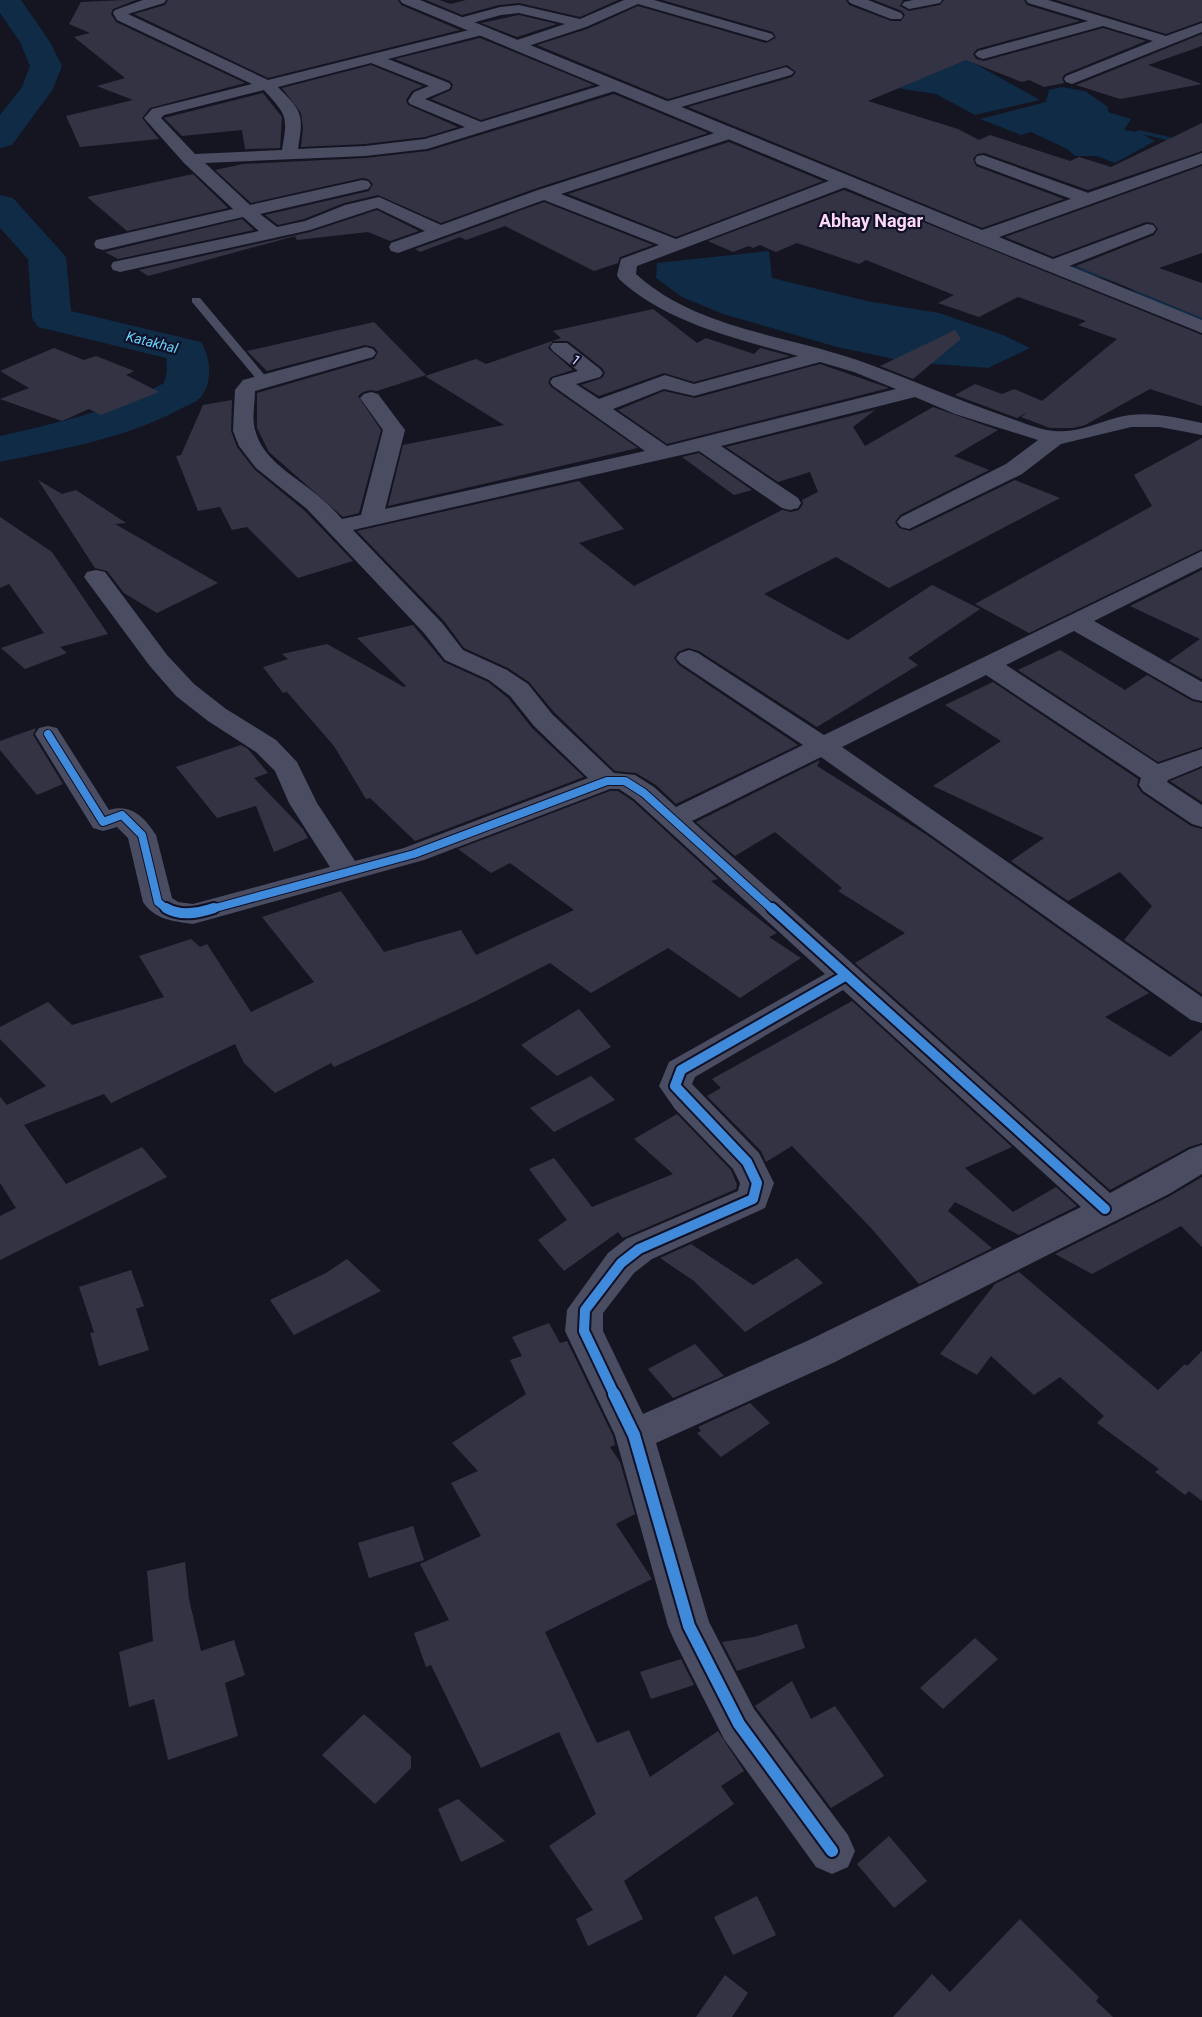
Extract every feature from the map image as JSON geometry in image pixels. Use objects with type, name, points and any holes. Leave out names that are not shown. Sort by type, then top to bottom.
[{"type":"street","points":[[159,0],[129,8],[120,13],[122,17],[269,86],[292,111],[294,126],[289,155]]},
{"type":"street","points":[[407,0],[1202,327]]},
{"type":"street","points":[[516,45],[581,24],[637,0],[767,37]]},
{"type":"street","points":[[855,0],[896,16]]},
{"type":"street","points":[[909,5],[935,0]]},
{"type":"street","points":[[1033,0],[1167,41]]},
{"type":"street","points":[[460,22],[500,11],[519,9],[581,24]]},
{"type":"street","points":[[983,54],[1103,22]]},
{"type":"street","points":[[1072,79],[1202,27]]},
{"type":"street","points":[[272,232],[244,210],[190,159],[152,118],[158,112],[481,31]]},
{"type":"street","points":[[374,58],[443,86],[420,95],[416,101],[482,128]]},
{"type":"street","points":[[664,107],[786,72]]},
{"type":"street","points":[[190,159],[398,149],[427,144],[615,86]]},
{"type":"street","points":[[398,247],[544,194],[730,133]]},
{"type":"street","points":[[980,237],[1202,158]]},
{"type":"street","points":[[983,160],[1088,199]]},
{"type":"street","points":[[845,181],[628,263],[626,275],[655,297],[704,322],[861,368],[974,413],[1031,432],[1055,438],[1074,436],[1130,421],[1160,421],[1202,429]]},
{"type":"street","points":[[103,244],[172,230],[244,210],[362,185]]},
{"type":"street","points":[[544,194],[676,245]]},
{"type":"street","points":[[120,266],[310,225],[351,209],[379,202],[439,231]]},
{"type":"street","points":[[1052,266],[1147,229]]},
{"type":"street","name":"1","points":[[560,347],[592,373],[560,382],[596,408]]},
{"type":"street","points":[[366,353],[250,384],[245,390],[243,420],[250,446],[264,463],[301,491],[337,527],[434,628],[454,655],[498,675],[519,690],[543,720],[607,781]]},
{"type":"street","points":[[596,408],[665,381],[680,388],[694,390],[821,356]]},
{"type":"street","points":[[337,527],[703,444],[919,390]]},
{"type":"street","points":[[371,398],[394,430],[371,519]]},
{"type":"street","points":[[596,408],[663,453]]},
{"type":"street","points":[[909,522],[1014,470],[1055,438]]},
{"type":"street","points":[[703,444],[790,503]]},
{"type":"street","points":[[672,820],[1202,558]]},
{"type":"street","points":[[96,577],[158,660],[185,690],[217,715],[266,746],[287,768],[303,803],[348,872]]},
{"type":"street","points":[[1075,621],[1202,693]]},
{"type":"street","points":[[689,658],[823,746],[1202,1011]]},
{"type":"street","points":[[987,664],[1155,775]]},
{"type":"street","points":[[48,734],[104,822],[122,815],[142,836],[158,902],[170,911],[193,914],[414,854],[607,781],[625,782],[644,793],[1105,1209]]},
{"type":"street","points":[[1155,775],[1202,757]]},
{"type":"street","points":[[1155,775],[1153,785],[1202,818]]},
{"type":"street","points":[[832,1851],[739,1724],[689,1626],[634,1435],[584,1331],[585,1310],[621,1263],[639,1249],[740,1207],[753,1199],[757,1183],[747,1162],[675,1086],[681,1070],[845,976]]},
{"type":"street","points":[[634,1435],[820,1352],[1199,1164]]},
{"type":"lane","points":[[196,300],[263,380]]},
{"type":"water","points":[[965,58],[1040,100],[975,115],[936,94],[883,86]]},
{"type":"water","points":[[1062,87],[1085,91],[1108,107],[1108,112],[1131,119],[1124,130],[1139,132],[1155,141],[1115,163],[1096,156],[1075,156],[1067,149],[1031,132],[1021,135],[980,119],[1046,102],[1049,90]]},
{"type":"water","points":[[769,251],[772,278],[867,301],[939,313],[1003,335],[1030,348],[988,368],[908,362],[837,347],[723,314],[682,297],[656,278],[657,263]]},
{"type":"building","points":[[136,0],[113,9],[111,14],[116,22],[245,83],[150,108],[142,118],[159,139],[80,147],[66,116],[133,100],[97,86],[125,78],[74,37],[90,33],[69,24],[81,2]]},
{"type":"building","points":[[168,0],[398,0],[401,5],[460,30],[268,78],[134,14],[165,5]]},
{"type":"building","points":[[426,0],[439,0],[451,4],[466,0],[618,0],[580,17],[519,3],[499,5],[462,15]]},
{"type":"building","points":[[662,0],[846,0],[849,5],[891,21],[901,21],[905,15],[902,11],[874,0],[903,0],[900,6],[909,11],[940,5],[944,0],[1024,0],[1027,5],[1080,21],[977,49],[973,54],[976,59],[984,61],[1103,28],[1146,41],[1065,74],[1062,78],[1064,83],[1044,87],[1029,80],[1022,82],[966,60],[868,101],[958,129],[979,140],[990,135],[1070,161],[1079,157],[1111,167],[1202,123],[1202,151],[1088,190],[984,153],[977,154],[973,159],[976,166],[1064,199],[982,228],[688,107],[792,77],[796,72],[787,65],[668,99],[537,45],[587,29],[638,6],[766,43],[776,38],[773,32]]},
{"type":"building","points":[[1056,0],[1202,0],[1202,21],[1166,34]]},
{"type":"building","points":[[519,15],[557,24],[517,37],[481,23]]},
{"type":"building","points":[[1202,34],[1202,46],[1148,65],[1202,84],[1120,99],[1076,85]]},
{"type":"building","points":[[480,38],[594,85],[481,120],[431,99],[451,90],[453,85],[450,81],[395,59]]},
{"type":"building","points":[[371,65],[423,86],[412,91],[406,100],[408,105],[458,127],[425,137],[365,144],[301,147],[303,128],[301,113],[282,88]]},
{"type":"building","points":[[263,93],[282,117],[280,148],[245,149],[242,130],[182,136],[164,118]]},
{"type":"building","points":[[614,94],[708,133],[537,188],[441,223],[378,195],[344,203],[304,219],[278,225],[265,215],[369,191],[373,184],[368,179],[362,178],[251,203],[215,170],[243,164],[365,158],[428,151]]},
{"type":"building","points":[[729,142],[823,181],[676,237],[568,194]]},
{"type":"building","points":[[1202,166],[1202,253],[1159,268],[1202,283],[1202,318],[1076,266],[1154,235],[1158,229],[1153,223],[1146,222],[1053,257],[1005,237]]},
{"type":"building","points":[[193,174],[228,208],[127,231],[87,197]]},
{"type":"building","points":[[844,190],[1202,335],[1202,406],[1150,389],[1085,425],[1073,428],[1050,428],[1021,417],[1028,412],[1017,418],[955,395],[975,384],[1002,394],[1014,389],[1042,401],[1117,339],[1078,325],[1086,321],[1018,297],[979,317],[938,303],[954,295],[866,260],[859,264],[797,243],[776,252],[760,245],[733,252],[708,241]]},
{"type":"building","points":[[544,202],[653,245],[620,257],[618,263],[594,271],[505,226],[466,240],[460,237],[420,252],[415,249]]},
{"type":"building","points":[[377,210],[419,231],[390,241],[368,232],[297,240],[295,236],[148,276],[139,270],[310,232]]},
{"type":"building","points":[[242,219],[254,230],[118,259],[105,252]]},
{"type":"building","points":[[653,309],[697,343],[706,338],[754,354],[760,348],[790,356],[694,382],[664,373],[599,396],[581,385],[602,378],[605,373],[602,368],[568,341],[553,341],[548,348],[573,370],[551,377],[548,382],[551,387],[638,448],[388,506],[403,445],[504,425],[425,376],[476,359],[486,364],[561,338],[553,331]]},
{"type":"building","points":[[374,322],[426,375],[377,391],[363,392],[358,396],[381,430],[359,513],[343,517],[269,452],[257,428],[257,393],[374,359],[378,352],[374,347],[365,345],[267,371],[247,351]]},
{"type":"building","points":[[955,330],[961,339],[913,379],[880,366]]},
{"type":"building","points":[[54,348],[84,360],[96,356],[134,371],[126,375],[159,392],[101,415],[89,409],[62,421],[0,399],[29,388],[0,371]]},
{"type":"building","points":[[820,364],[889,388],[667,444],[618,410],[664,391],[695,398]]},
{"type":"building","points":[[232,400],[231,431],[237,447],[255,470],[305,511],[353,561],[298,578],[247,527],[232,530],[220,507],[198,511],[176,456],[181,455],[203,405]]},
{"type":"building","points":[[933,407],[998,430],[954,456],[989,470],[900,515],[895,522],[899,528],[910,531],[1015,480],[1060,498],[889,588],[836,557],[764,594],[848,640],[932,585],[980,609],[908,658],[918,665],[817,727],[699,651],[688,648],[678,652],[674,658],[679,665],[798,745],[676,804],[656,785],[636,773],[615,771],[554,712],[529,682],[508,668],[464,648],[444,621],[357,531],[579,481],[624,529],[579,543],[634,586],[782,510],[791,512],[799,510],[803,504],[802,500],[818,492],[810,472],[778,482],[726,447],[875,410],[853,427],[865,446]]},
{"type":"building","points":[[1202,438],[1202,549],[1029,633],[975,604],[1152,506],[1134,475]]},
{"type":"building","points":[[699,453],[752,490],[734,495],[682,457]]},
{"type":"building","points":[[38,480],[62,494],[76,490],[126,523],[115,524],[218,583],[157,613],[124,593],[107,571],[95,568]]},
{"type":"building","points":[[0,517],[52,552],[108,634],[60,647],[67,653],[25,669],[1,648],[44,633],[9,584],[0,588]]},
{"type":"building","points":[[1202,570],[1202,679],[1169,661],[1200,639],[1130,606]]},
{"type":"building","points":[[413,625],[444,662],[488,682],[508,698],[532,728],[584,777],[415,841],[370,798],[366,799],[334,746],[287,692],[283,693],[263,667],[288,659],[282,654],[327,644],[404,687],[406,686],[357,638]]},
{"type":"building","points":[[1060,650],[1125,690],[1147,675],[1192,701],[1202,703],[1202,747],[1158,762],[1018,670]]},
{"type":"building","points":[[993,682],[1138,779],[1137,786],[1142,793],[1191,826],[1202,829],[1202,994],[1124,940],[1152,906],[1120,872],[1068,901],[1011,861],[1044,838],[933,786],[1001,741],[945,705]]},
{"type":"building","points":[[36,728],[33,735],[63,784],[37,795],[0,750],[0,741]]},
{"type":"building","points":[[241,745],[248,749],[268,773],[254,778],[303,829],[308,838],[274,852],[256,806],[217,818],[176,767]]},
{"type":"building","points":[[820,760],[817,766],[927,835],[1149,993],[1105,1017],[1170,1057],[1202,1030],[1202,1143],[1189,1147],[1110,1190],[855,963],[905,933],[838,891],[842,888],[775,832],[735,856],[696,822]]},
{"type":"building","points":[[1202,768],[1202,802],[1170,781]]},
{"type":"building","points":[[610,791],[618,791],[633,801],[718,879],[711,881],[777,933],[769,937],[801,958],[740,998],[668,948],[591,993],[550,963],[474,1002],[334,1067],[331,1063],[275,1093],[244,1063],[235,1044],[111,1103],[104,1094],[24,1125],[66,1184],[142,1147],[167,1177],[0,1260],[0,1216],[16,1208],[0,1183],[0,1097],[7,1105],[46,1086],[0,1039],[0,1027],[48,1002],[72,1025],[164,997],[139,956],[191,939],[200,947],[207,944],[251,1012],[314,982],[262,917],[341,891],[384,952],[461,930],[476,955],[574,910],[510,863],[491,873],[458,849]]},
{"type":"building","points":[[852,1001],[1012,1147],[965,1168],[1013,1212],[1056,1187],[1077,1206],[1019,1235],[955,1202],[948,1211],[992,1248],[919,1284],[872,1229],[792,1146],[766,1162],[761,1151],[707,1096],[721,1088],[712,1079]]},
{"type":"building","points":[[579,1009],[611,1047],[557,1076],[521,1045]]},
{"type":"building","points":[[591,1076],[615,1100],[554,1132],[530,1108]]},
{"type":"building","points":[[677,1114],[731,1170],[737,1185],[736,1189],[623,1238],[618,1232],[564,1271],[538,1240],[567,1220],[529,1169],[554,1158],[592,1207],[673,1174],[634,1139]]},
{"type":"building","points":[[1202,1177],[1202,1247],[1181,1226],[1092,1274],[1055,1254],[1170,1196]]},
{"type":"building","points":[[691,1244],[753,1285],[797,1258],[823,1283],[745,1332],[694,1281],[660,1258]]},
{"type":"building","points":[[347,1259],[381,1291],[294,1335],[270,1300],[326,1273]]},
{"type":"building","points":[[131,1270],[144,1306],[136,1309],[149,1350],[99,1366],[90,1333],[94,1332],[79,1287]]},
{"type":"building","points":[[1019,1272],[1158,1390],[1202,1351],[1202,1501],[1189,1491],[1185,1495],[1155,1472],[1159,1469],[1097,1423],[1104,1416],[1060,1377],[1034,1395],[991,1356],[977,1375],[940,1354],[995,1284]]},
{"type":"building","points":[[549,1323],[560,1343],[567,1341],[613,1436],[615,1445],[610,1447],[620,1462],[635,1514],[616,1524],[652,1579],[545,1632],[597,1743],[629,1730],[650,1777],[718,1731],[744,1771],[721,1786],[734,1804],[624,1881],[643,1919],[588,1946],[576,1919],[593,1910],[549,1846],[596,1814],[559,1732],[481,1768],[431,1665],[426,1667],[414,1633],[449,1620],[420,1564],[481,1536],[451,1483],[478,1471],[452,1443],[526,1394],[510,1360],[522,1356],[512,1337]]},
{"type":"building","points":[[695,1344],[724,1376],[673,1398],[648,1369]]},
{"type":"building","points":[[750,1403],[770,1423],[721,1457],[697,1433],[701,1431],[698,1427]]},
{"type":"building","points":[[413,1526],[424,1560],[369,1578],[358,1543]]},
{"type":"building","points":[[185,1562],[189,1599],[201,1651],[234,1640],[245,1675],[225,1683],[238,1736],[168,1760],[154,1699],[129,1707],[119,1652],[153,1641],[147,1571]]},
{"type":"building","points":[[797,1624],[805,1648],[737,1671],[722,1642],[754,1637]]},
{"type":"building","points":[[975,1638],[998,1659],[943,1709],[920,1688]]},
{"type":"building","points":[[681,1659],[694,1685],[651,1699],[640,1672]]},
{"type":"building","points":[[792,1681],[811,1719],[835,1706],[884,1776],[831,1808],[755,1706]]},
{"type":"building","points":[[364,1714],[411,1756],[411,1768],[375,1804],[322,1755]]},
{"type":"building","points":[[458,1799],[505,1841],[461,1862],[438,1809]]},
{"type":"building","points":[[889,1836],[927,1881],[894,1908],[857,1864]]},
{"type":"building","points":[[757,1896],[776,1935],[733,1955],[714,1917]]},
{"type":"building","points":[[1020,1919],[1099,1997],[1096,2001],[1113,2017],[893,2017],[932,1974],[950,1992]]},
{"type":"building","points":[[725,1975],[748,1993],[732,2017],[696,2017]]},
{"type":"waterway","name":"Katakhal","points":[[0,138],[37,89],[46,66],[35,42],[6,0]]},
{"type":"waterway","points":[[1139,132],[1196,145],[1202,144]]},
{"type":"waterway","name":"Katakhal","points":[[0,206],[47,257],[52,318],[186,351],[188,372],[184,390],[146,410],[98,427],[0,449]]},
{"type":"waterway","points":[[1074,268],[1126,284],[1145,296],[1202,319]]},
{"type":"cycle path","points":[[48,734],[103,822],[122,815],[142,835],[158,902],[170,911],[193,914],[414,854],[607,781],[625,781],[644,793],[1105,1209]]},
{"type":"cycle path","points":[[832,1851],[739,1724],[689,1626],[634,1435],[584,1331],[585,1310],[621,1263],[639,1249],[753,1199],[757,1183],[747,1162],[675,1086],[681,1070],[845,976]]},
{"type":"district","name":"Abhay Nagar","points":[[871,220]]}]
